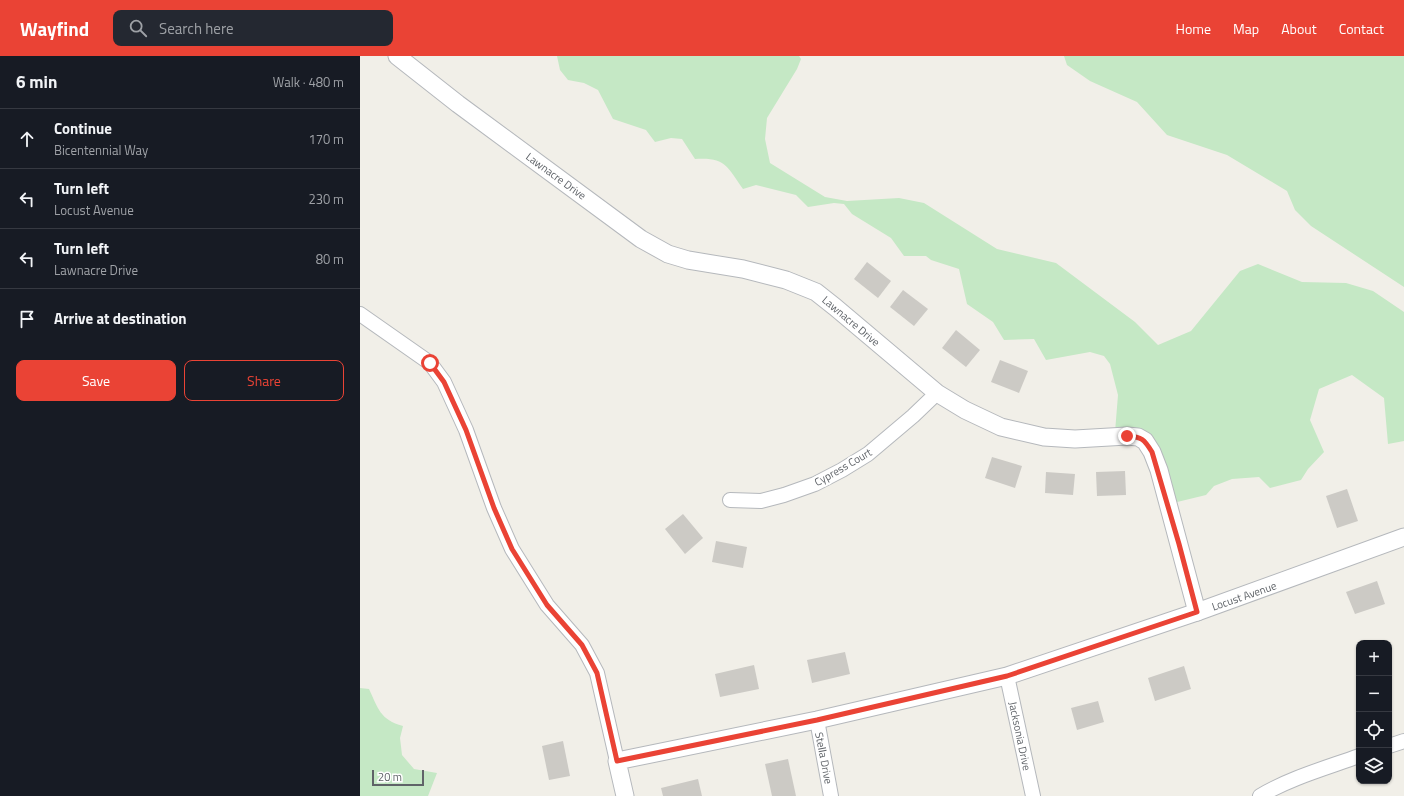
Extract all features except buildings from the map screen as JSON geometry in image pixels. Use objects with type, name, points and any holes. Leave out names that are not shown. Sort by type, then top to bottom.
[{"type":"street","name":"Lawnacre Drive","points":[[397,56],[458,104],[641,239],[668,254],[688,260],[743,269],[786,280],[816,292],[937,393],[965,410],[1001,427],[1044,437],[1075,439],[1127,436],[1138,437],[1145,441],[1152,452],[1159,470],[1197,612]]},
{"type":"street","points":[[360,314],[430,363],[444,382],[466,430],[494,508],[512,549],[547,605],[582,645],[597,673],[625,796]]},
{"type":"street","name":"Cypress Court","points":[[730,500],[761,501],[815,484],[868,454],[914,416],[937,393]]},
{"type":"street","name":"Locust Avenue","points":[[617,761],[817,720],[1007,676],[1197,612],[1404,537]]},
{"type":"street","name":"Jacksonia Drive","points":[[1007,676],[1033,796]]},
{"type":"street","name":"Stella Drive","points":[[817,720],[831,796]]},
{"type":"street","points":[[1392,745],[1404,741]]},
{"type":"street","points":[[1260,796],[1272,789],[1329,766],[1356,757]]},
{"type":"green space","points":[[557,56],[799,56],[801,59],[797,69],[767,118],[765,139],[770,163],[825,197],[847,201],[899,198],[924,203],[997,249],[1056,263],[1135,322],[1158,345],[1191,331],[1240,271],[1258,264],[1302,282],[1346,283],[1373,291],[1404,312],[1404,441],[1388,444],[1384,398],[1352,375],[1319,389],[1310,420],[1324,452],[1308,469],[1301,480],[1270,488],[1259,477],[1232,479],[1214,486],[1206,495],[1173,503],[1152,450],[1115,432],[1118,395],[1110,364],[1104,356],[1090,352],[1046,360],[1034,339],[1004,340],[993,322],[967,304],[959,269],[931,260],[926,256],[904,256],[891,238],[852,214],[844,204],[834,203],[808,207],[796,195],[756,185],[743,189],[733,174],[724,165],[713,160],[695,159],[682,139],[671,138],[655,142],[646,130],[613,119],[598,90],[584,83],[568,80],[560,70]]},
{"type":"green space","points":[[1064,56],[1404,56],[1404,287],[1311,226],[1295,210],[1287,191],[1227,155],[1167,135],[1137,102],[1090,81],[1067,65]]},
{"type":"green space","points":[[360,688],[369,689],[385,717],[403,726],[400,738],[402,755],[414,769],[437,773],[428,796],[360,796]]},
{"type":"route","points":[[430,363],[444,382],[466,430],[494,508],[512,549],[547,605],[582,645],[597,673],[617,761],[817,720],[1007,676],[1197,612],[1159,470],[1152,452],[1145,441],[1138,437],[1127,436]]}]
